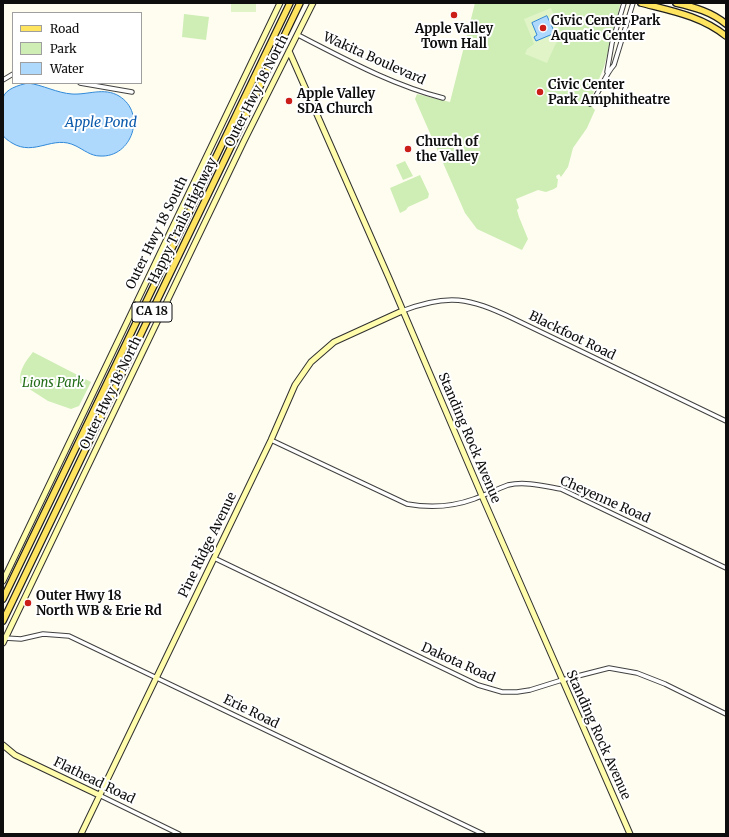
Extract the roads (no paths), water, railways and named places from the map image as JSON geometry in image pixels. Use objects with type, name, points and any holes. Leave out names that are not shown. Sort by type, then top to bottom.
[{"type":"main road","name":"Happy Trails Highway","points":[[3,599],[290,3]]},
{"type":"main road","name":"Happy Trails Highway","points":[[3,621],[300,3]]},
{"type":"main road","points":[[641,3],[698,18],[726,36]]},
{"type":"main road","points":[[676,3],[712,15],[726,24]]},
{"type":"street","name":"Outer Hwy 18 South","points":[[3,581],[280,3]]},
{"type":"street","name":"Outer Hwy 18 North","points":[[4,640],[247,134],[313,3]]},
{"type":"street","points":[[607,73],[612,43],[624,3]]},
{"type":"street","points":[[590,104],[607,73],[614,65],[632,3]]},
{"type":"street","name":"Wakita Boulevard","points":[[298,35],[376,74],[422,93],[443,98]]},
{"type":"street","name":"Standing Rock Avenue","points":[[289,51],[630,834]]},
{"type":"street","points":[[3,80],[12,75]]},
{"type":"street","points":[[86,84],[132,92]]},
{"type":"street","name":"Blackfoot Road","points":[[402,311],[420,305],[448,300],[479,304],[726,421]]},
{"type":"street","name":"Pine Ridge Avenue","points":[[81,834],[271,440],[295,385],[311,362],[334,342],[402,311]]},
{"type":"street","name":"Cheyenne Road","points":[[271,440],[407,504],[426,507],[448,506],[482,496],[509,485],[535,484],[561,489],[726,568]]},
{"type":"street","name":"Dakota Road","points":[[214,558],[478,686],[493,690],[517,692],[530,690],[609,668],[637,673],[665,684],[726,714]]},
{"type":"street","name":"Erie Road","points":[[4,640],[21,640],[43,634],[68,636],[483,834]]},
{"type":"street","name":"Flathead Road","points":[[3,745],[15,755],[178,834]]},
{"type":"water","points":[[547,16],[555,33],[536,41],[534,37],[537,35],[532,23]]},
{"type":"water","name":"Apple Pond","points":[[34,84],[55,91],[72,94],[102,92],[113,93],[128,104],[134,123],[132,133],[120,150],[111,155],[97,156],[76,146],[60,142],[28,148],[20,147],[12,143],[3,135],[3,98],[6,92],[17,86]]},
{"type":"place","name":"Apple Valley Town Hall","points":[[454,15]]},
{"type":"place","name":"Civic Center Park Aquatic Center","points":[[543,28]]},
{"type":"place","name":"Civic Center Park Amphitheatre","points":[[540,92]]},
{"type":"place","name":"Apple Valley SDA Church","points":[[289,101]]},
{"type":"place","name":"Church of the Valley","points":[[408,149]]},
{"type":"place","name":"Outer Hwy 18 North WB & Erie Rd","points":[[28,603]]},
{"type":"park label","name":"Lions Park","points":[[53,383]]}]
